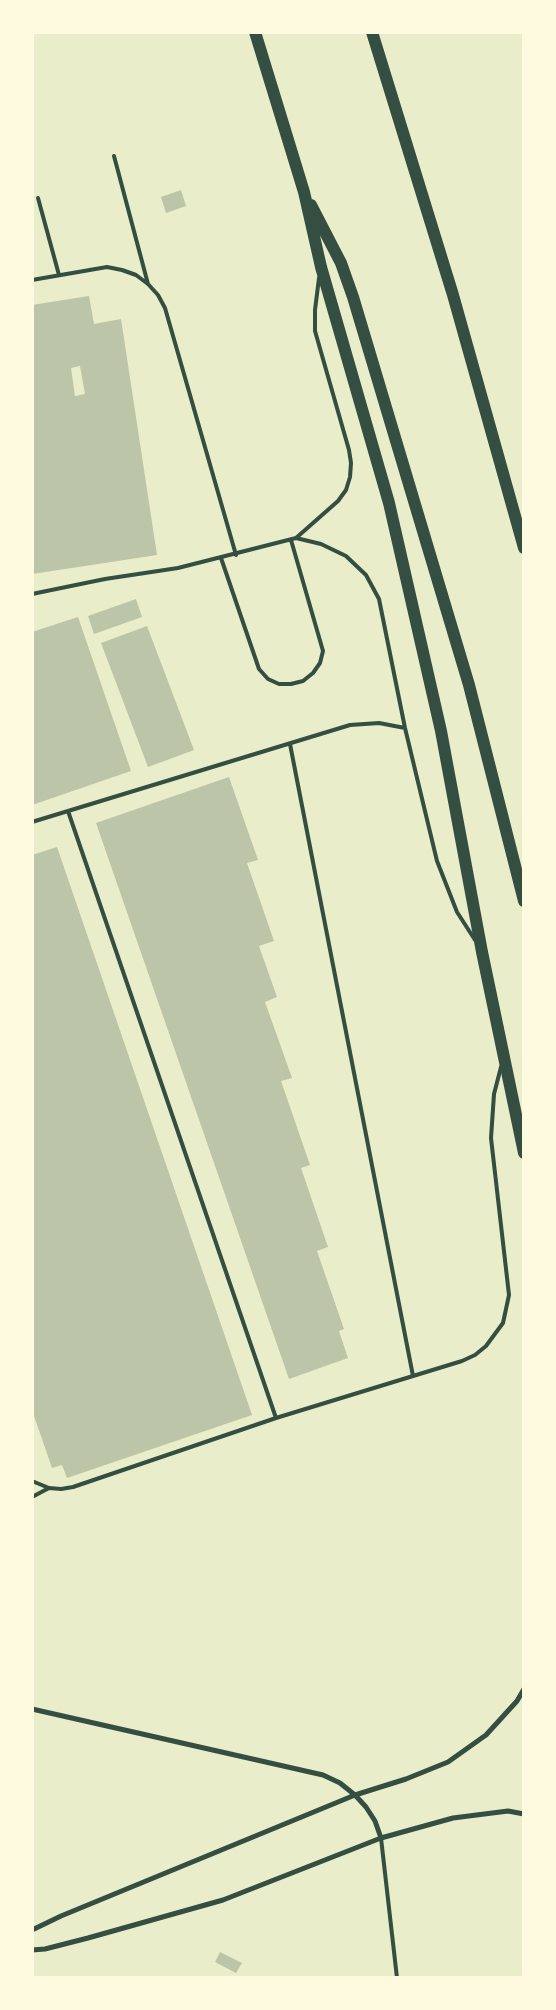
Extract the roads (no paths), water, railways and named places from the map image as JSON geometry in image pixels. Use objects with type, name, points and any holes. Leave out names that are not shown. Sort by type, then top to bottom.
[{"type":"main road","points":[[255,32],[304,192],[321,267],[391,513],[441,731],[482,952],[524,1153]]},
{"type":"main road","points":[[372,32],[454,295],[524,548]]},
{"type":"main road","points":[[304,192],[341,263],[353,297],[469,685],[524,901]]},
{"type":"main road","points":[[516,516],[524,530]]},
{"type":"street","points":[[32,1930],[61,1916],[355,1795],[406,1779],[448,1762],[486,1735],[517,1701],[524,1689]]},
{"type":"street","points":[[32,1709],[304,1769],[323,1775],[340,1783],[355,1795],[371,1814],[382,1838]]},
{"type":"street","points":[[32,1950],[45,1949],[106,1934],[223,1900],[382,1838],[453,1818],[508,1811],[524,1814]]},
{"type":"lane","points":[[114,156],[148,284]]},
{"type":"lane","points":[[38,198],[60,274]]},
{"type":"lane","points":[[32,280],[107,267],[122,270],[136,276],[148,284],[158,295],[165,308],[236,555]]},
{"type":"lane","points":[[32,594],[105,578],[178,568],[290,540],[296,538],[338,501],[346,490],[350,477],[351,463],[315,331],[315,310],[321,267]]},
{"type":"lane","points":[[296,538],[321,544],[346,556],[366,575],[379,599],[405,728],[437,861],[457,912],[482,952]]},
{"type":"lane","points":[[220,558],[259,670],[279,684],[292,684],[303,681],[314,673],[320,663],[323,651],[290,540]]},
{"type":"lane","points":[[32,822],[360,723],[379,723],[405,728]]},
{"type":"lane","points":[[290,744],[413,1376]]},
{"type":"lane","points":[[68,811],[276,1418]]},
{"type":"lane","points":[[32,1481],[50,1488],[73,1487],[276,1418],[462,1361],[475,1355],[486,1346],[496,1335],[503,1323],[509,1295],[491,1138],[494,1094],[504,1055]]},
{"type":"lane","points":[[32,1498],[50,1488]]},
{"type":"lane","points":[[382,1838],[397,1978]]}]
